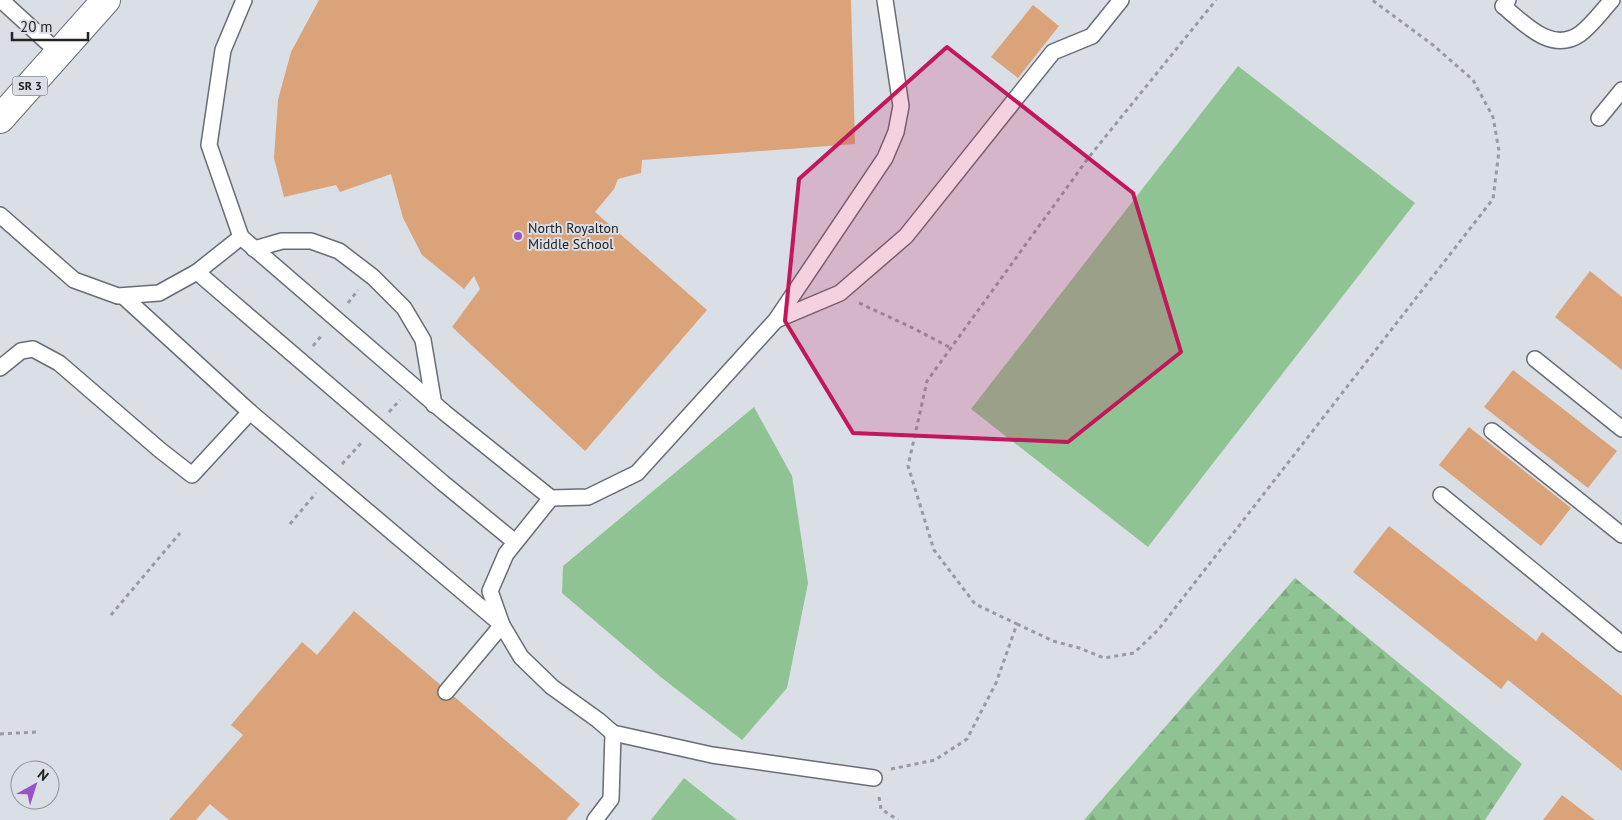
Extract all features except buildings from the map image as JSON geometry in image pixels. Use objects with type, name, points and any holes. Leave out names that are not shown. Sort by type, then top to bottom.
[{"type":"main road","name":"SR 3","points":[[0,119],[106,0]]},
{"type":"lane","points":[[1,0],[59,53]]},
{"type":"lane","points":[[244,0],[223,50],[209,145],[241,237],[434,405],[551,498],[588,497],[637,473],[776,320],[885,158],[896,132],[901,106],[885,0]]},
{"type":"lane","points":[[776,320],[840,293],[906,236],[1053,52],[1092,36],[1121,0]]},
{"type":"lane","points":[[1506,3],[1543,37],[1564,40],[1579,34],[1612,0]]},
{"type":"lane","points":[[1599,118],[1622,90]]},
{"type":"lane","points":[[0,215],[74,280],[118,296],[159,293],[197,272],[241,237]]},
{"type":"lane","points":[[254,249],[282,241],[310,242],[339,252],[373,276],[404,308],[423,340],[434,405]]},
{"type":"lane","points":[[197,272],[443,483],[515,542]]},
{"type":"lane","points":[[123,296],[250,412],[502,625]]},
{"type":"lane","points":[[0,368],[21,351],[33,349],[59,363],[192,475],[250,412]]},
{"type":"lane","points":[[1535,359],[1622,429]]},
{"type":"lane","points":[[1492,431],[1622,535]]},
{"type":"lane","points":[[1441,495],[1622,644]]},
{"type":"lane","points":[[551,498],[506,554],[490,591],[502,625],[521,657],[552,687],[613,733],[712,755],[874,778]]},
{"type":"lane","points":[[446,692],[502,625]]},
{"type":"lane","points":[[595,820],[611,799],[613,733]]},
{"type":"path","points":[[1216,0],[1089,157],[927,381],[908,466],[934,550],[975,604],[1053,641],[1079,648],[1104,658],[1134,653],[1158,630],[1493,199],[1499,151],[1494,117],[1473,80],[1432,45],[1372,0]]},
{"type":"path","points":[[346,305],[358,289]]},
{"type":"path","points":[[862,305],[951,348]]},
{"type":"path","points":[[314,346],[322,335]]},
{"type":"path","points":[[112,615],[180,533]]},
{"type":"path","points":[[898,820],[881,809],[874,778],[893,768],[935,760],[967,739],[996,683],[1016,624]]},
{"type":"path","points":[[0,734],[36,732]]},
{"type":"highlighted area","points":[[947,47],[1133,193],[1181,352],[1068,442],[853,433],[785,321],[799,179]]},
{"type":"green space","points":[[1238,66],[1415,203],[1148,547],[971,409]]},
{"type":"green space","points":[[754,407],[792,476],[808,583],[787,688],[742,740],[662,678],[562,593],[563,566]]},
{"type":"green space","points":[[1295,578],[1522,764],[1485,820],[1084,820]]},
{"type":"green space","points":[[684,778],[737,820],[651,820]]},
{"type":"place","name":"North Royalton Middle School","points":[[518,236]]}]
